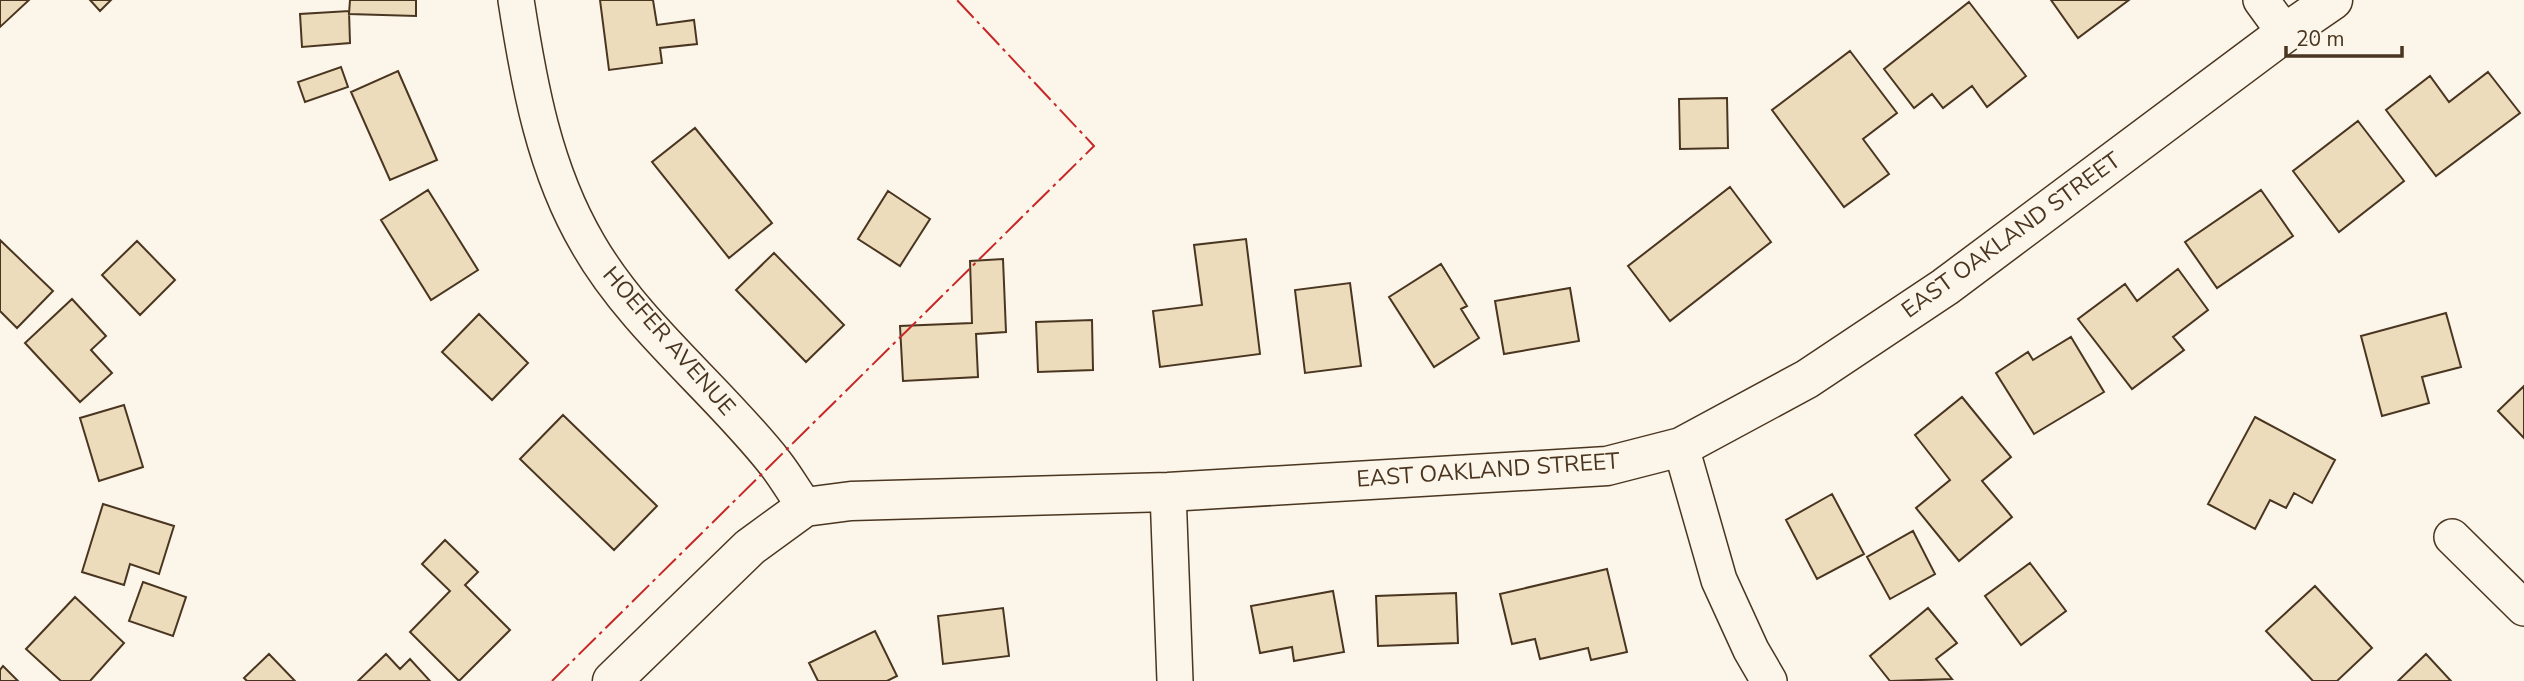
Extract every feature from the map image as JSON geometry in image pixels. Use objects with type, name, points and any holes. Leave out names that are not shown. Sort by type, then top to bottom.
[{"type":"street","name":"HOEFER AVENUE","points":[[516,0],[531,93],[555,174],[588,245],[630,303],[776,463],[804,507]]},
{"type":"street","points":[[2261,0],[2285,33]]},
{"type":"street","name":"EAST OAKLAND STREET","points":[[612,681],[750,547],[804,507],[851,501],[1168,492],[1607,466],[1681,447],[1807,379],[1945,287],[2333,0]]},
{"type":"street","points":[[1681,447],[1719,580],[1751,650],[1769,681]]},
{"type":"street","points":[[1168,492],[1175,681]]},
{"type":"street","points":[[2452,537],[2524,608]]},
{"type":"building","points":[[0,0],[29,0],[0,27]]},
{"type":"building","points":[[90,0],[111,0],[100,11]]},
{"type":"building","points":[[350,0],[416,0],[416,16],[349,14]]},
{"type":"building","points":[[600,0],[653,0],[657,25],[694,20],[697,44],[660,48],[662,63],[609,70]]},
{"type":"building","points":[[2051,0],[2129,0],[2078,38]]},
{"type":"building","points":[[1969,2],[2026,76],[1987,107],[1972,86],[1943,108],[1932,94],[1914,108],[1884,69]]},
{"type":"building","points":[[349,11],[350,43],[302,47],[300,14]]},
{"type":"building","points":[[1850,51],[1897,113],[1863,139],[1889,174],[1844,207],[1772,110]]},
{"type":"building","points":[[341,67],[348,87],[305,102],[298,82]]},
{"type":"building","points":[[398,71],[437,160],[390,180],[351,92]]},
{"type":"building","points":[[2488,72],[2520,113],[2436,176],[2386,110],[2430,76],[2449,102]]},
{"type":"building","points":[[1727,98],[1728,148],[1680,149],[1679,99]]},
{"type":"building","points":[[2358,121],[2404,181],[2339,232],[2293,171]]},
{"type":"building","points":[[695,128],[772,223],[729,258],[652,162]]},
{"type":"building","points":[[1730,187],[1771,242],[1670,321],[1628,266]]},
{"type":"building","points":[[428,190],[478,270],[431,300],[381,220]]},
{"type":"building","points":[[2261,190],[2293,236],[2217,288],[2185,242]]},
{"type":"building","points":[[888,191],[930,219],[900,266],[858,239]]},
{"type":"building","points":[[1246,239],[1260,354],[1160,367],[1153,311],[1202,305],[1194,245]]},
{"type":"building","points":[[0,240],[53,291],[17,328],[0,311]]},
{"type":"building","points":[[137,241],[175,280],[140,315],[102,275]]},
{"type":"building","points":[[774,253],[844,325],[806,362],[736,290]]},
{"type":"building","points":[[1003,259],[1006,332],[976,334],[978,377],[903,381],[900,326],[972,323],[970,261]]},
{"type":"building","points":[[1441,264],[1467,306],[1461,309],[1479,338],[1434,367],[1389,297]]},
{"type":"building","points":[[2178,269],[2208,310],[2173,337],[2184,350],[2132,389],[2078,319],[2125,284],[2137,301]]},
{"type":"building","points":[[1350,283],[1361,366],[1305,373],[1295,290]]},
{"type":"building","points":[[1570,288],[1579,341],[1504,354],[1495,301]]},
{"type":"building","points":[[72,299],[106,336],[91,350],[112,373],[80,402],[25,343]]},
{"type":"building","points":[[2446,313],[2461,367],[2422,377],[2429,403],[2382,416],[2361,336]]},
{"type":"building","points":[[479,314],[528,363],[492,400],[442,352]]},
{"type":"building","points":[[1092,320],[1093,370],[1038,372],[1036,322]]},
{"type":"building","points":[[2071,337],[2104,392],[2034,434],[1996,373],[2028,352],[2033,360]]},
{"type":"building","points":[[2524,386],[2524,438],[2498,411]]},
{"type":"building","points":[[1962,397],[2011,457],[1982,481],[2012,517],[1959,561],[1916,508],[1950,480],[1915,435]]},
{"type":"building","points":[[124,405],[143,467],[99,481],[80,418]]},
{"type":"building","points":[[563,415],[657,506],[614,550],[520,459]]},
{"type":"building","points":[[2255,417],[2335,460],[2312,503],[2294,493],[2286,508],[2270,500],[2255,529],[2208,504]]},
{"type":"building","points":[[1832,494],[1864,554],[1817,579],[1786,520]]},
{"type":"building","points":[[103,504],[174,526],[159,574],[130,564],[124,585],[82,572]]},
{"type":"building","points":[[1913,531],[1935,574],[1890,599],[1867,557]]},
{"type":"building","points":[[445,540],[478,572],[465,585],[510,630],[459,681],[410,632],[450,591],[422,564]]},
{"type":"building","points":[[2030,563],[2066,611],[2021,645],[1985,596]]},
{"type":"building","points":[[1607,569],[1627,652],[1591,660],[1588,648],[1540,659],[1535,639],[1512,644],[1500,594]]},
{"type":"building","points":[[143,582],[186,597],[173,636],[129,621]]},
{"type":"building","points":[[2315,586],[2372,648],[2337,681],[2313,681],[2266,631]]},
{"type":"building","points":[[1333,591],[1344,652],[1294,661],[1292,647],[1260,653],[1251,606]]},
{"type":"building","points":[[1456,593],[1458,643],[1378,646],[1376,596]]},
{"type":"building","points":[[75,597],[124,643],[90,681],[61,681],[26,649]]},
{"type":"building","points":[[1003,608],[1009,656],[943,664],[938,616]]},
{"type":"building","points":[[1928,608],[1957,643],[1936,659],[1952,679],[1890,681],[1870,656]]},
{"type":"building","points":[[875,631],[897,676],[887,681],[818,681],[809,663]]},
{"type":"building","points":[[269,654],[295,681],[247,681],[244,678]]},
{"type":"building","points":[[386,654],[400,669],[410,659],[430,681],[358,681]]},
{"type":"building","points":[[2426,654],[2451,681],[2398,681]]},
{"type":"building","points":[[3,666],[18,681],[0,681],[0,670]]},
{"type":"power","points":[[552,681],[1094,146],[957,0]]}]
